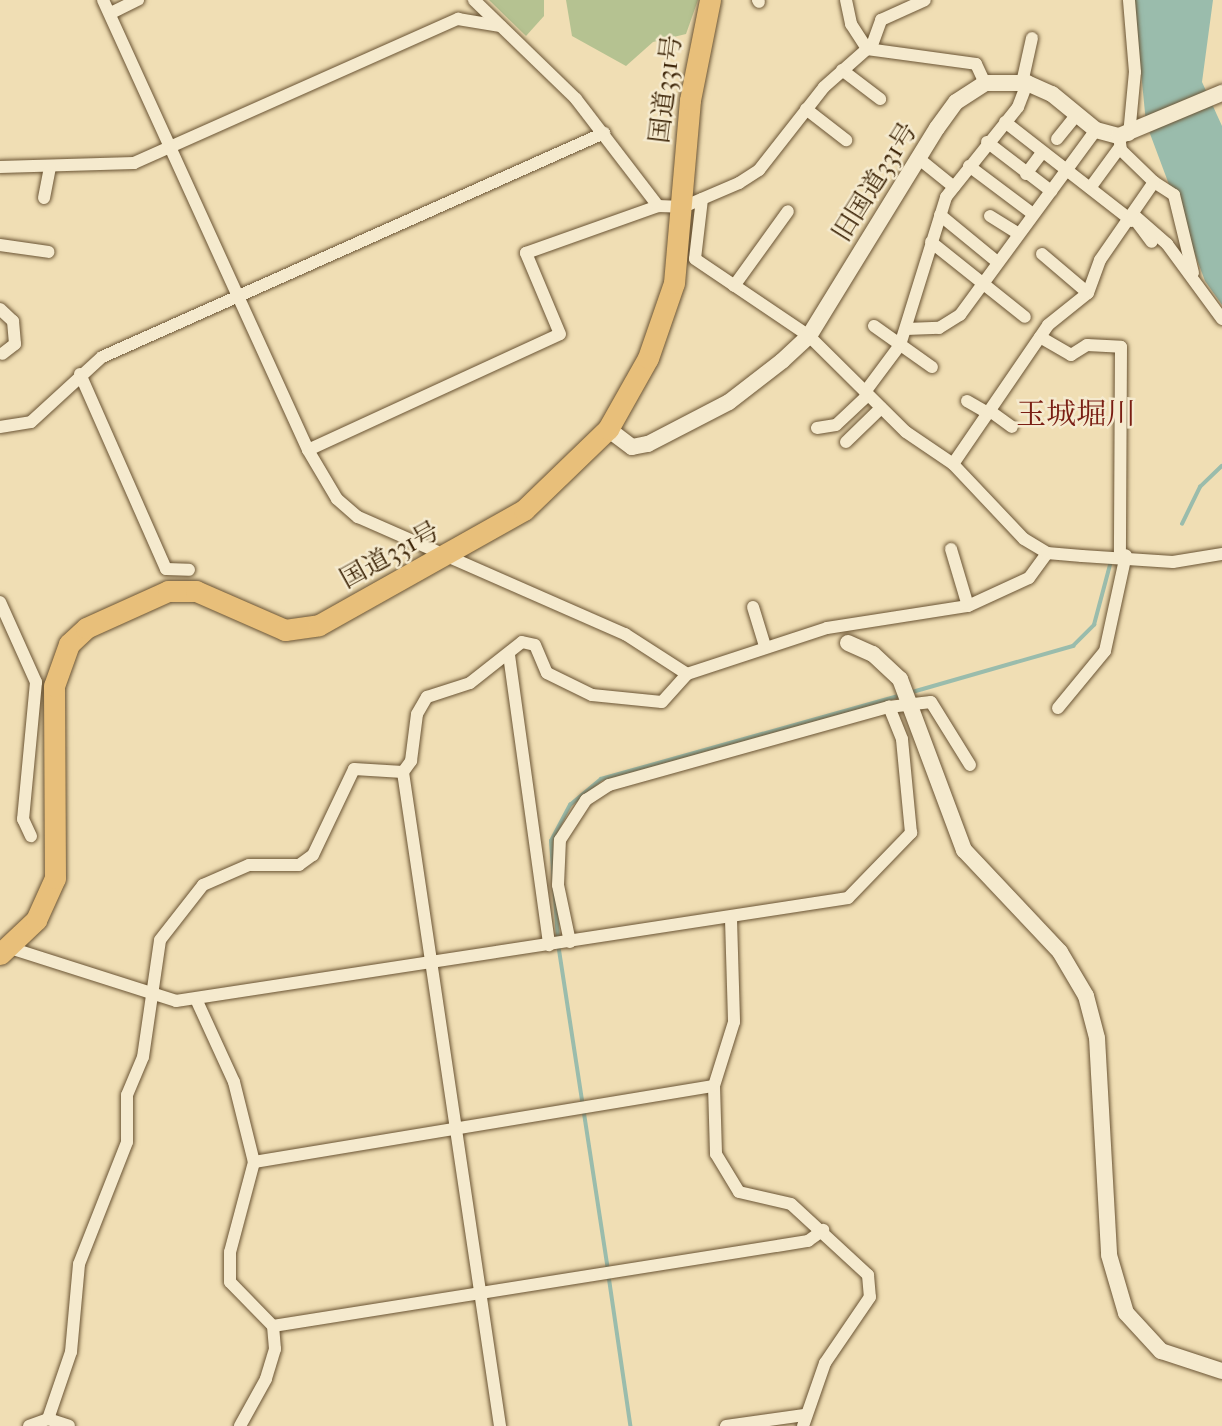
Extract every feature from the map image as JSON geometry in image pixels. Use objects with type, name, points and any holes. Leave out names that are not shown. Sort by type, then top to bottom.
[{"type":"highway","name":"国道331号","points":[[4,951],[36,920],[55,878],[54,686],[69,644],[86,628],[146,595],[168,591],[196,591],[268,626],[303,629],[444,557],[524,510],[608,429],[665,315],[693,203],[690,100],[710,0]]},
{"type":"street","points":[[103,0],[113,12],[308,450],[337,499],[358,517],[444,557],[625,634],[687,674]]},
{"type":"street","points":[[113,12],[138,0]]},
{"type":"street","points":[[474,0],[604,133],[658,206]]},
{"type":"street","points":[[846,0],[851,24],[869,49],[976,64],[985,83],[1025,83],[1077,114],[1097,130],[1128,137]]},
{"type":"street","points":[[308,450],[560,334],[526,253],[658,206],[693,203],[759,170],[806,109],[842,70],[869,49],[881,20],[925,0]]},
{"type":"street","points":[[1129,0],[1135,72],[1128,137],[1154,182],[1174,195],[1193,275]]},
{"type":"street","points":[[0,167],[50,168],[134,163],[458,19],[500,26]]},
{"type":"street","points":[[817,428],[836,425],[866,393],[900,345],[940,215],[954,187],[1004,122],[1025,83],[1032,38]]},
{"type":"street","points":[[842,70],[880,99]]},
{"type":"street","name":"旧国道331号","points":[[608,429],[632,447],[671,433],[758,381],[809,336],[918,158],[956,102],[985,83]]},
{"type":"street","points":[[1090,188],[1128,137],[1219,94]]},
{"type":"street","points":[[806,109],[846,140]]},
{"type":"street","points":[[1057,139],[1077,114]]},
{"type":"street","points":[[1004,122],[1042,153],[1133,218],[1193,275],[1222,319]]},
{"type":"street","points":[[906,329],[939,328],[960,315],[996,261],[1097,130]]},
{"type":"street","points":[[0,428],[31,422],[80,374],[102,357],[604,133]]},
{"type":"street","points":[[986,142],[1051,191]]},
{"type":"street","points":[[1026,174],[1042,153]]},
{"type":"street","points":[[918,158],[954,187]]},
{"type":"street","points":[[969,166],[1033,214]]},
{"type":"street","points":[[44,198],[50,168]]},
{"type":"street","points":[[953,464],[1040,337],[1088,293],[1100,261],[1133,218],[1154,182]]},
{"type":"street","points":[[693,203],[695,259],[809,336],[881,408],[953,464],[1015,530],[1047,553],[1206,560],[1222,567]]},
{"type":"street","points":[[734,286],[788,211]]},
{"type":"street","points":[[940,215],[996,261]]},
{"type":"street","points":[[990,216],[1017,233]]},
{"type":"street","points":[[1133,218],[1152,242]]},
{"type":"street","points":[[931,242],[1025,317]]},
{"type":"street","points":[[0,245],[49,252]]},
{"type":"street","points":[[1042,254],[1088,293]]},
{"type":"street","points":[[0,309],[13,321],[15,344],[2,354]]},
{"type":"street","points":[[874,326],[932,367]]},
{"type":"street","points":[[1040,337],[1070,355],[1087,345],[1121,347],[1123,555],[1105,651],[1058,708]]},
{"type":"street","points":[[80,374],[166,569],[188,570]]},
{"type":"street","points":[[967,401],[1012,427]]},
{"type":"street","points":[[846,442],[881,408]]},
{"type":"street","points":[[951,549],[968,606]]},
{"type":"street","points":[[500,1426],[403,772],[427,697],[470,683],[509,655],[522,642],[535,645],[547,673],[592,695],[662,702],[687,674],[765,646],[827,628],[968,606],[1029,578],[1047,553]]},
{"type":"street","points":[[1206,560],[1222,554]]},
{"type":"street","points":[[0,602],[37,682],[23,819],[31,836]]},
{"type":"street","points":[[753,607],[765,646]]},
{"type":"street","points":[[827,628],[848,643],[873,654],[900,679],[912,702],[964,850],[1060,952],[1086,996],[1097,1038],[1109,1255],[1116,1292],[1135,1326],[1161,1351],[1222,1371]]},
{"type":"street","points":[[509,655],[550,945]]},
{"type":"street","points":[[568,943],[557,860],[571,817],[586,800],[609,785],[912,702],[931,702],[970,765]]},
{"type":"street","points":[[4,951],[150,994],[196,999],[732,919],[848,898],[911,833],[902,739],[889,707]]},
{"type":"street","points":[[48,1419],[71,1352],[79,1264],[127,1142],[127,1095],[143,1056],[160,940],[203,885],[248,865],[299,865],[313,855],[354,769],[403,772]]},
{"type":"street","points":[[726,1426],[803,1420],[825,1363],[870,1297],[868,1275],[823,1230],[791,1204],[739,1192],[725,1178],[716,1154],[714,1086],[734,1022],[732,919]]},
{"type":"street","points":[[196,999],[234,1082],[254,1162],[230,1252],[230,1282],[273,1326],[275,1349],[266,1379],[240,1426]]},
{"type":"street","points":[[254,1162],[456,1125],[714,1086]]},
{"type":"street","points":[[273,1326],[480,1289],[808,1241],[823,1230]]},
{"type":"street","points":[[29,1426],[48,1419],[69,1426]]},
{"type":"green space","points":[[489,0],[544,0],[544,16],[526,36]]},
{"type":"green space","points":[[566,0],[698,0],[686,34],[653,42],[626,66],[572,36]]},
{"type":"shaded area","points":[[1134,0],[1213,0],[1202,82],[1222,126],[1222,305],[1205,281],[1146,123]]},
{"type":"waterway","points":[[1182,524],[1200,487],[1222,466]]},
{"type":"waterway","points":[[909,693],[1073,646],[1094,625],[1110,565]]},
{"type":"waterway","points":[[558,939],[551,841],[570,805],[601,779],[901,695]]},
{"type":"waterway","points":[[559,947],[608,1268]]},
{"type":"waterway","points":[[609,1276],[631,1426]]},
{"type":"district","name":"玉城堀川","points":[[1076,415]]}]
